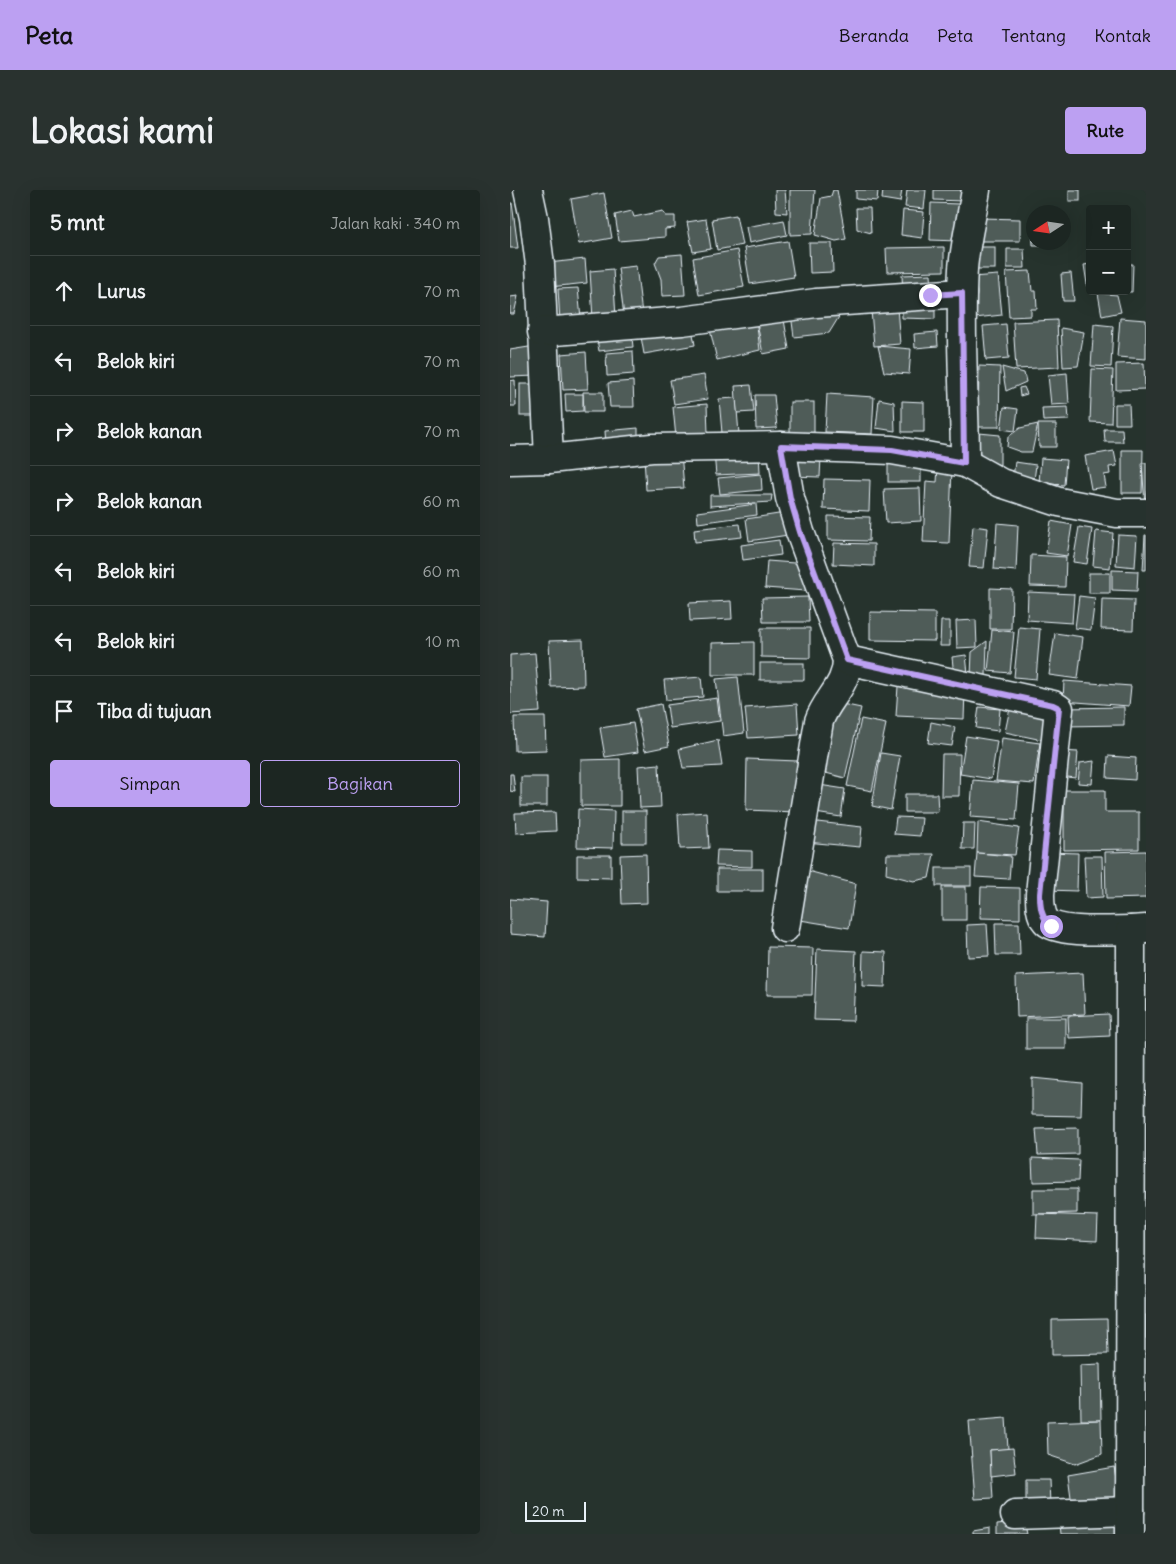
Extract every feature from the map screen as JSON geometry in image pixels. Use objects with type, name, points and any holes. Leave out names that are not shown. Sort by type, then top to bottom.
[{"type":"street","points":[[528,190],[534,218],[540,265],[550,459]]},
{"type":"street","points":[[964,463],[963,267],[976,190]]},
{"type":"street","points":[[542,332],[682,321],[816,303],[962,293]]},
{"type":"street","points":[[781,446],[790,498],[800,532],[847,660],[847,673],[844,680],[829,699],[819,721],[800,852],[785,928]]},
{"type":"street","points":[[510,460],[550,459],[652,448],[781,446],[892,450],[964,463],[1001,483],[1059,502],[1118,513],[1146,513]]},
{"type":"street","points":[[847,660],[1053,705],[1059,708],[1040,894],[1040,908],[1044,920],[1051,926],[1068,929],[1139,929],[1130,1522],[1014,1515]]},
{"type":"building","points":[[775,190],[785,190],[787,213],[776,212]]},
{"type":"building","points":[[790,190],[815,190],[812,234],[790,235]]},
{"type":"building","points":[[833,190],[837,190],[846,239],[836,241],[815,235],[821,198],[831,196]]},
{"type":"building","points":[[856,190],[878,190],[877,201],[856,199]]},
{"type":"building","points":[[883,190],[902,190],[900,202],[882,199]]},
{"type":"building","points":[[907,190],[926,190],[924,209],[905,207]]},
{"type":"building","points":[[934,190],[963,190],[963,201],[934,200]]},
{"type":"building","points":[[1069,190],[1080,190],[1080,201],[1069,201]]},
{"type":"building","points":[[604,193],[612,238],[579,244],[571,199]]},
{"type":"building","points":[[510,203],[512,203],[518,248],[510,248]]},
{"type":"building","points":[[931,203],[959,204],[958,241],[930,240]]},
{"type":"building","points":[[856,208],[870,208],[871,233],[857,229]]},
{"type":"building","points":[[903,210],[924,212],[922,238],[901,235]]},
{"type":"building","points":[[632,211],[634,217],[663,211],[666,216],[675,216],[675,228],[665,229],[665,237],[619,241],[615,215]]},
{"type":"building","points":[[736,215],[742,245],[717,250],[712,219]]},
{"type":"building","points":[[981,218],[1020,219],[1020,241],[981,241]]},
{"type":"building","points":[[706,219],[711,249],[693,252],[687,222]]},
{"type":"building","points":[[784,220],[787,235],[749,243],[746,227]]},
{"type":"building","points":[[788,241],[794,277],[750,284],[744,248]]},
{"type":"building","points":[[809,243],[832,243],[833,272],[810,273]]},
{"type":"building","points":[[944,247],[944,271],[887,272],[886,248]]},
{"type":"building","points":[[977,247],[995,247],[995,269],[977,269]]},
{"type":"building","points":[[1007,249],[1024,249],[1025,268],[1007,268]]},
{"type":"building","points":[[737,250],[744,287],[699,295],[693,258]]},
{"type":"building","points":[[682,254],[685,295],[662,296],[661,279],[655,263],[659,256]]},
{"type":"building","points":[[585,259],[587,283],[550,287],[548,263]]},
{"type":"building","points":[[1131,264],[1133,264],[1132,292]]},
{"type":"building","points":[[636,266],[642,314],[624,316],[618,268]]},
{"type":"building","points":[[613,269],[616,318],[593,319],[590,271]]},
{"type":"building","points":[[1030,271],[1032,291],[1036,291],[1037,309],[1031,309],[1031,316],[1009,317],[1006,272]]},
{"type":"building","points":[[1071,273],[1074,301],[1063,301],[1061,274]]},
{"type":"building","points":[[931,274],[932,293],[903,295],[902,275]]},
{"type":"building","points":[[998,275],[1002,315],[975,318],[972,277]]},
{"type":"building","points":[[578,288],[581,319],[560,321],[558,289]]},
{"type":"building","points":[[1098,295],[1117,295],[1121,312],[1102,316]]},
{"type":"building","points":[[518,296],[514,314],[510,314],[510,297]]},
{"type":"building","points":[[902,302],[935,303],[935,319],[902,318]]},
{"type":"building","points":[[845,307],[829,333],[794,337],[791,314]]},
{"type":"building","points":[[897,308],[900,344],[874,346],[871,310]]},
{"type":"building","points":[[783,314],[789,349],[763,354],[756,318]]},
{"type":"building","points":[[756,318],[760,350],[717,360],[708,321]]},
{"type":"building","points":[[1120,318],[1146,320],[1146,359],[1117,357]]},
{"type":"building","points":[[1057,320],[1059,367],[1016,369],[1013,322]]},
{"type":"building","points":[[691,323],[695,345],[644,354],[640,331]]},
{"type":"building","points":[[1006,324],[1009,358],[986,360],[983,326]]},
{"type":"building","points":[[1094,324],[1113,326],[1111,367],[1091,366]]},
{"type":"building","points":[[1061,328],[1084,332],[1078,366],[1063,367]]},
{"type":"building","points":[[631,329],[633,347],[599,351],[596,333]]},
{"type":"building","points":[[937,332],[938,346],[915,348],[914,334]]},
{"type":"building","points":[[535,346],[536,376],[510,377],[510,350]]},
{"type":"building","points":[[878,346],[911,349],[909,374],[884,372]]},
{"type":"building","points":[[633,351],[634,374],[607,376],[606,353]]},
{"type":"building","points":[[586,352],[588,389],[563,390],[561,354]]},
{"type":"building","points":[[1144,363],[1145,389],[1116,390],[1116,364]]},
{"type":"building","points":[[979,366],[1000,367],[999,427],[978,427]]},
{"type":"building","points":[[1002,367],[1024,373],[1026,382],[1006,391]]},
{"type":"building","points":[[1092,369],[1113,370],[1111,423],[1090,422]]},
{"type":"building","points":[[1067,373],[1069,404],[1051,405],[1048,375]]},
{"type":"building","points":[[704,375],[708,399],[674,404],[670,380]]},
{"type":"building","points":[[515,380],[516,406],[510,406],[510,381]]},
{"type":"building","points":[[633,381],[634,407],[610,407],[608,383]]},
{"type":"building","points":[[520,384],[539,384],[539,416],[520,416]]},
{"type":"building","points":[[751,385],[754,412],[737,413],[735,386]]},
{"type":"building","points":[[1024,387],[1027,394],[1020,396],[1019,388]]},
{"type":"building","points":[[583,392],[603,392],[603,412],[584,412]]},
{"type":"building","points":[[565,394],[583,394],[583,411],[566,412]]},
{"type":"building","points":[[827,394],[874,397],[872,434],[825,432]]},
{"type":"building","points":[[755,395],[774,395],[777,428],[756,429]]},
{"type":"building","points":[[736,398],[739,434],[722,433],[719,399]]},
{"type":"building","points":[[879,399],[894,402],[895,431],[876,428]]},
{"type":"building","points":[[902,401],[924,402],[924,432],[902,432]]},
{"type":"building","points":[[790,402],[814,402],[814,435],[790,435]]},
{"type":"building","points":[[707,404],[708,434],[676,438],[673,407]]},
{"type":"building","points":[[1115,404],[1129,404],[1130,424],[1115,424]]},
{"type":"building","points":[[1004,407],[1018,409],[1015,431],[1001,429]]},
{"type":"building","points":[[1068,407],[1069,420],[1043,421],[1042,408]]},
{"type":"building","points":[[1038,424],[1056,424],[1056,447],[1039,447]]},
{"type":"building","points":[[1038,424],[1032,452],[1021,452],[1007,447],[1008,437],[1020,428]]},
{"type":"building","points":[[638,428],[638,443],[606,445],[605,431]]},
{"type":"building","points":[[1104,429],[1122,429],[1123,442],[1105,442]]},
{"type":"building","points":[[979,433],[1000,435],[1000,465],[978,457]]},
{"type":"building","points":[[1122,450],[1143,450],[1142,493],[1122,493]]},
{"type":"building","points":[[759,451],[760,473],[716,475],[714,453]]},
{"type":"building","points":[[1114,451],[1117,466],[1109,467],[1110,474],[1104,475],[1106,487],[1091,489],[1085,456]]},
{"type":"building","points":[[681,453],[684,488],[646,490],[644,457]]},
{"type":"building","points":[[791,456],[821,457],[820,477],[790,476]]},
{"type":"building","points":[[1041,458],[1066,460],[1064,485],[1039,483]]},
{"type":"building","points":[[888,459],[921,459],[921,482],[888,482]]},
{"type":"building","points":[[1015,462],[1036,465],[1033,488],[1012,485]]},
{"type":"building","points":[[1142,463],[1146,463],[1146,505],[1145,505]]},
{"type":"building","points":[[938,467],[952,468],[949,543],[923,542],[926,481],[937,482]]},
{"type":"building","points":[[761,474],[762,490],[720,494],[718,478]]},
{"type":"building","points":[[824,479],[870,480],[869,511],[823,509]]},
{"type":"building","points":[[920,488],[921,521],[886,523],[884,489]]},
{"type":"building","points":[[710,495],[772,495],[771,502],[710,506]]},
{"type":"building","points":[[756,504],[757,515],[698,523],[697,512]]},
{"type":"building","points":[[785,513],[788,535],[749,541],[746,519]]},
{"type":"building","points":[[828,516],[870,517],[869,541],[828,540]]},
{"type":"building","points":[[1051,521],[1072,525],[1067,556],[1046,553]]},
{"type":"building","points":[[997,523],[1018,525],[1016,571],[994,569]]},
{"type":"building","points":[[740,524],[742,537],[695,542],[694,529]]},
{"type":"building","points":[[973,526],[988,528],[984,568],[969,567]]},
{"type":"building","points":[[1079,527],[1092,529],[1087,564],[1073,562]]},
{"type":"building","points":[[1096,531],[1113,533],[1110,568],[1093,566]]},
{"type":"building","points":[[1118,535],[1137,536],[1135,567],[1116,565]]},
{"type":"building","points":[[1145,535],[1146,570],[1143,570]]},
{"type":"building","points":[[779,540],[781,555],[743,560],[741,545]]},
{"type":"building","points":[[834,543],[874,544],[874,566],[833,564]]},
{"type":"building","points":[[1031,555],[1066,557],[1065,587],[1030,586]]},
{"type":"building","points":[[767,561],[808,564],[806,591],[765,588]]},
{"type":"building","points":[[1112,570],[1138,571],[1137,591],[1112,590]]},
{"type":"building","points":[[1089,573],[1110,573],[1110,593],[1089,593]]},
{"type":"building","points":[[990,588],[1012,589],[1011,629],[990,629]]},
{"type":"building","points":[[1028,592],[1074,594],[1072,623],[1027,620]]},
{"type":"building","points":[[1079,596],[1095,598],[1091,630],[1075,628]]},
{"type":"building","points":[[808,597],[809,622],[763,622],[762,598]]},
{"type":"building","points":[[1102,599],[1134,600],[1133,630],[1101,629]]},
{"type":"building","points":[[731,601],[732,619],[690,621],[689,603]]},
{"type":"building","points":[[870,612],[935,613],[935,641],[870,640]]},
{"type":"building","points":[[976,620],[977,647],[957,648],[956,621]]},
{"type":"building","points":[[941,621],[950,621],[950,646],[940,646]]},
{"type":"building","points":[[1019,627],[1040,629],[1036,679],[1014,677]]},
{"type":"building","points":[[761,628],[810,628],[810,658],[761,657]]},
{"type":"building","points":[[992,630],[1014,632],[1010,673],[988,671]]},
{"type":"building","points":[[1055,633],[1083,637],[1078,679],[1049,675]]},
{"type":"building","points":[[583,640],[584,686],[551,687],[549,641]]},
{"type":"building","points":[[987,641],[986,676],[971,676],[972,652]]},
{"type":"building","points":[[754,642],[754,675],[712,675],[712,643]]},
{"type":"building","points":[[535,653],[540,712],[510,714],[510,655]]},
{"type":"building","points":[[966,655],[968,674],[954,676],[952,657]]},
{"type":"building","points":[[760,663],[804,663],[804,680],[760,680]]},
{"type":"building","points":[[701,677],[703,697],[666,700],[664,680]]},
{"type":"building","points":[[738,677],[744,733],[723,736],[716,679]]},
{"type":"building","points":[[1064,681],[1131,686],[1129,706],[1063,701]]},
{"type":"building","points":[[898,686],[965,690],[964,719],[896,716]]},
{"type":"building","points":[[717,698],[720,721],[670,728],[667,705]]},
{"type":"building","points":[[837,703],[861,708],[845,778],[822,772]]},
{"type":"building","points":[[661,704],[669,746],[645,751],[636,709]]},
{"type":"building","points":[[797,704],[799,735],[748,738],[745,708]]},
{"type":"building","points":[[979,707],[1000,709],[998,731],[976,728]]},
{"type":"building","points":[[1124,707],[1124,725],[1064,726],[1064,708]]},
{"type":"building","points":[[1010,708],[1047,716],[1042,740],[1005,732]]},
{"type":"building","points":[[514,717],[545,717],[546,750],[515,751]]},
{"type":"building","points":[[861,719],[886,724],[872,791],[847,786]]},
{"type":"building","points":[[931,722],[955,727],[952,746],[928,743]]},
{"type":"building","points":[[633,723],[638,752],[605,757],[600,728]]},
{"type":"building","points":[[966,736],[997,741],[991,779],[960,774]]},
{"type":"building","points":[[1002,738],[1040,743],[1034,784],[996,781]]},
{"type":"building","points":[[718,740],[722,766],[683,768],[679,749]]},
{"type":"building","points":[[1060,751],[1078,752],[1076,778],[1058,776]]},
{"type":"building","points":[[881,753],[900,756],[891,810],[872,806]]},
{"type":"building","points":[[942,754],[960,754],[959,796],[941,796]]},
{"type":"building","points":[[1108,756],[1136,758],[1135,780],[1107,778]]},
{"type":"building","points":[[620,759],[620,806],[581,806],[581,760]]},
{"type":"building","points":[[747,759],[798,761],[796,812],[746,810]]},
{"type":"building","points":[[1094,761],[1092,784],[1078,783],[1080,763]]},
{"type":"building","points":[[659,764],[661,807],[640,808],[638,766]]},
{"type":"building","points":[[510,774],[513,774],[515,792],[510,791]]},
{"type":"building","points":[[521,777],[547,777],[547,806],[521,806]]},
{"type":"building","points":[[973,780],[1019,784],[1016,820],[970,817]]},
{"type":"building","points":[[819,785],[845,789],[841,817],[815,813]]},
{"type":"building","points":[[1064,790],[1105,790],[1105,812],[1139,812],[1139,849],[1064,850]]},
{"type":"building","points":[[905,794],[937,794],[938,812],[905,812]]},
{"type":"building","points":[[578,809],[614,811],[613,848],[577,847]]},
{"type":"building","points":[[622,811],[646,811],[646,843],[622,843]]},
{"type":"building","points":[[555,812],[556,831],[516,833],[515,813]]},
{"type":"building","points":[[707,812],[709,848],[680,849],[678,814]]},
{"type":"building","points":[[896,817],[922,818],[920,836],[894,834]]},
{"type":"building","points":[[808,821],[862,827],[860,847],[806,842]]},
{"type":"building","points":[[978,822],[1019,828],[1015,855],[977,853]]},
{"type":"building","points":[[963,823],[975,823],[974,849],[962,849]]},
{"type":"building","points":[[717,850],[752,851],[752,867],[716,866]]},
{"type":"building","points":[[1146,851],[1146,898],[1106,899],[1105,852]]},
{"type":"building","points":[[1048,852],[1078,853],[1077,891],[1047,890]]},
{"type":"building","points":[[977,853],[1011,856],[1009,879],[975,877]]},
{"type":"building","points":[[646,854],[647,903],[622,904],[620,855]]},
{"type":"building","points":[[887,854],[934,854],[929,878],[914,881],[886,874]]},
{"type":"building","points":[[577,855],[611,855],[611,878],[577,877]]},
{"type":"building","points":[[1084,856],[1102,856],[1103,897],[1086,898]]},
{"type":"building","points":[[936,868],[971,868],[971,886],[936,886]]},
{"type":"building","points":[[717,869],[763,869],[763,891],[717,891]]},
{"type":"building","points":[[808,871],[856,884],[849,928],[800,920]]},
{"type":"building","points":[[942,887],[966,887],[966,920],[942,920]]},
{"type":"building","points":[[981,887],[1020,888],[1020,919],[980,918]]},
{"type":"building","points":[[510,899],[547,902],[545,937],[510,934]]},
{"type":"building","points":[[995,923],[1019,923],[1020,955],[996,955]]},
{"type":"building","points":[[987,924],[989,956],[968,957],[967,925]]},
{"type":"building","points":[[768,947],[813,948],[812,995],[767,995]]},
{"type":"building","points":[[817,949],[856,951],[853,1021],[814,1020]]},
{"type":"building","points":[[863,951],[886,952],[885,987],[862,986]]},
{"type":"building","points":[[1083,973],[1085,1014],[1017,1017],[1016,976]]},
{"type":"building","points":[[1141,999],[1146,999],[1146,1030],[1142,1030]]},
{"type":"building","points":[[1109,1014],[1110,1036],[1069,1038],[1068,1016]]},
{"type":"building","points":[[1026,1018],[1066,1018],[1066,1049],[1026,1049]]},
{"type":"building","points":[[1032,1078],[1082,1083],[1081,1116],[1032,1115]]},
{"type":"building","points":[[1078,1128],[1078,1154],[1038,1155],[1036,1129]]},
{"type":"building","points":[[1032,1158],[1079,1160],[1078,1181],[1033,1182]]},
{"type":"building","points":[[1033,1189],[1077,1189],[1077,1213],[1033,1214]]},
{"type":"building","points":[[1037,1214],[1098,1216],[1097,1241],[1036,1238]]},
{"type":"building","points":[[1135,1315],[1146,1315],[1146,1338],[1135,1338]]},
{"type":"building","points":[[1107,1319],[1108,1354],[1052,1355],[1052,1320]]},
{"type":"building","points":[[1100,1364],[1101,1420],[1081,1420],[1080,1365]]},
{"type":"building","points":[[1006,1418],[1008,1449],[990,1450],[993,1498],[975,1499],[969,1421]]},
{"type":"building","points":[[1101,1420],[1102,1454],[1075,1464],[1048,1455],[1047,1422]]},
{"type":"building","points":[[1013,1448],[1016,1473],[991,1476],[990,1450]]},
{"type":"building","points":[[1114,1467],[1119,1497],[1072,1505],[1068,1475]]},
{"type":"building","points":[[1026,1480],[1049,1480],[1050,1505],[1026,1505]]},
{"type":"building","points":[[1024,1521],[1027,1534],[997,1534],[997,1524]]},
{"type":"building","points":[[1117,1521],[1117,1534],[1060,1534],[1059,1524]]},
{"type":"building","points":[[990,1528],[990,1534],[973,1534],[973,1531]]},
{"type":"route","points":[[930,295],[962,293],[961,315],[965,388],[964,463],[892,450],[781,446],[790,498],[800,532],[847,660],[1053,705],[1059,708],[1040,894],[1040,908],[1044,920],[1051,926]]}]
